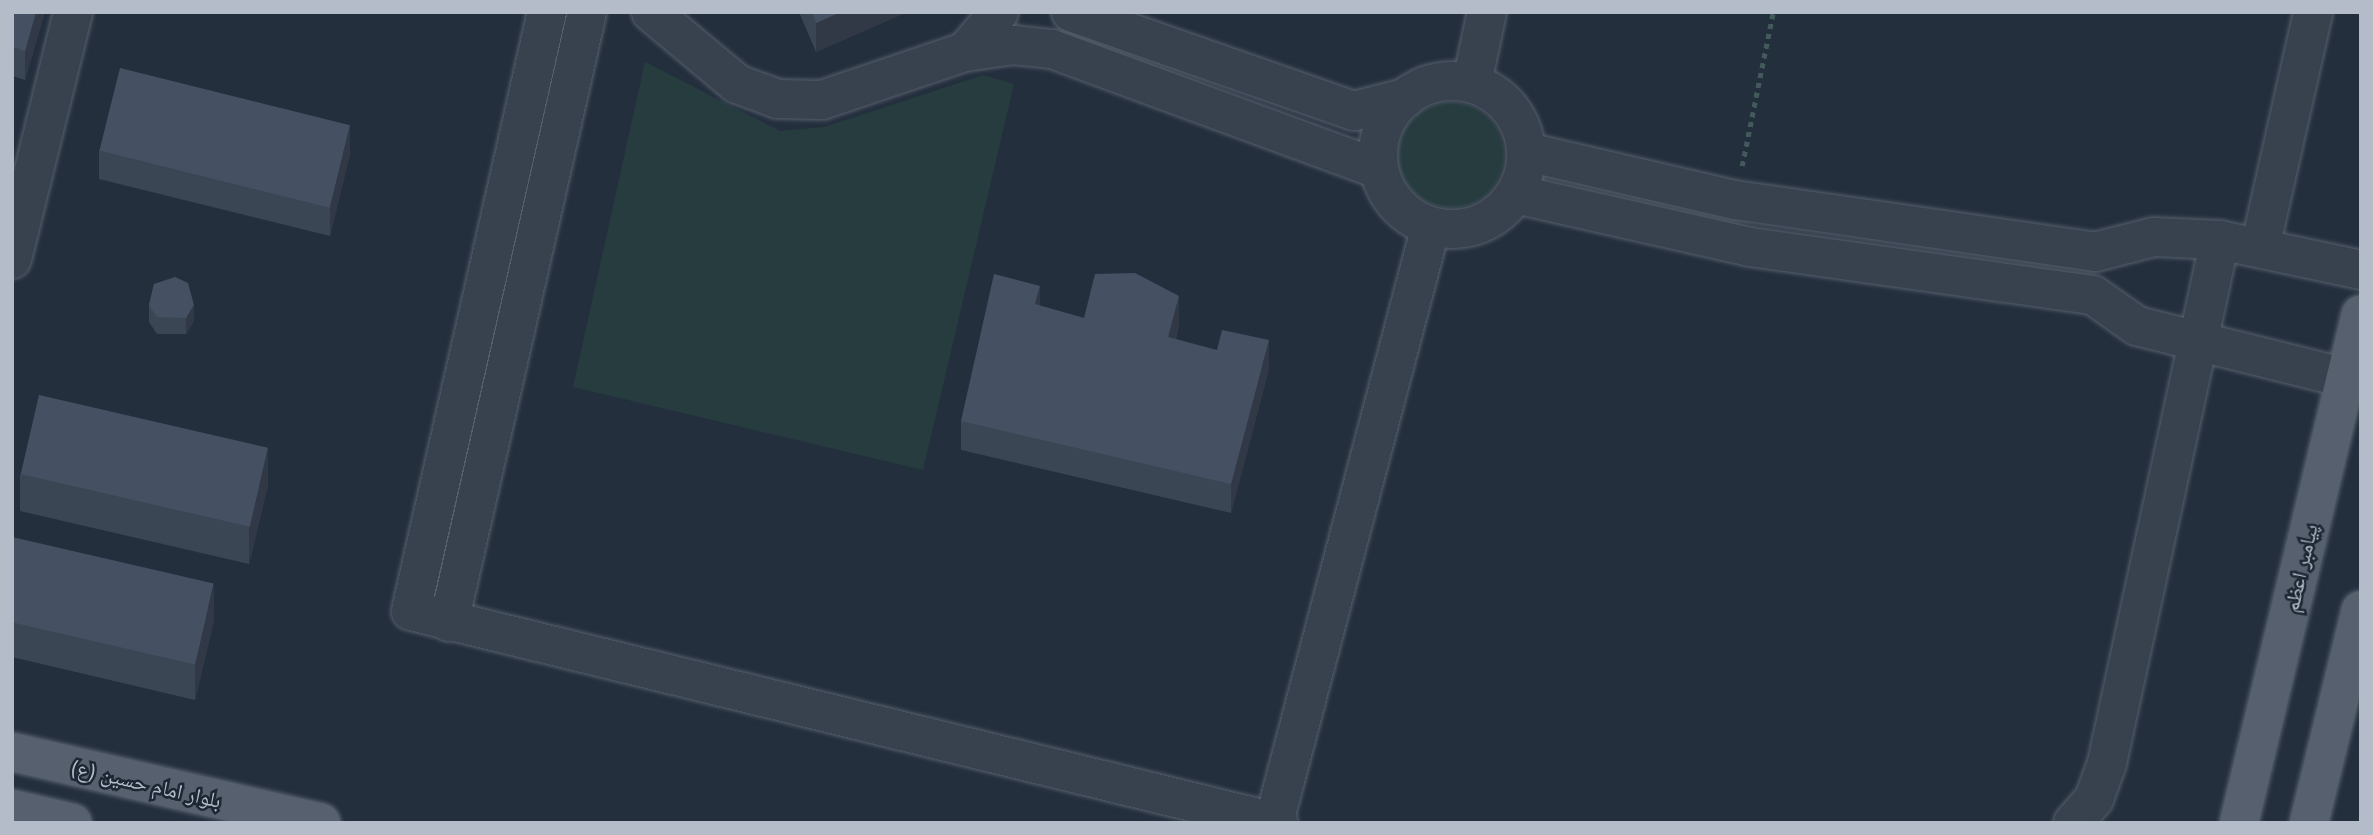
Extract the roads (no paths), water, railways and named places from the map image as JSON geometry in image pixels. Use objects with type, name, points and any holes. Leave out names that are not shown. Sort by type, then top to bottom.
[{"type":"main road","name":"پیامبر اعظم","points":[[2239,823],[2361,314]]},
{"type":"main road","points":[[2309,823],[2361,610]]},
{"type":"main road","name":"بلوار امام حسین (ع)","points":[[12,752],[321,823]]},
{"type":"main road","points":[[12,809],[72,823]]},
{"type":"street","points":[[12,259],[73,12]]},
{"type":"street","points":[[547,12],[472,354],[411,611],[449,622],[1276,822],[1431,226]]},
{"type":"street","points":[[449,622],[587,12]]},
{"type":"street","points":[[651,12],[737,84],[778,99],[822,100],[964,52],[1013,45],[1052,49],[1379,169]]},
{"type":"street","points":[[964,52],[999,12]]},
{"type":"street","points":[[1071,12],[1354,111],[1405,98],[1445,81],[1472,83],[1514,113],[1527,152],[1515,194],[1480,224],[1431,226],[1404,211],[1379,169],[1382,130],[1405,98]]},
{"type":"street","points":[[1472,83],[1487,12]]},
{"type":"street","points":[[2260,248],[2313,12]]},
{"type":"street","points":[[1527,152],[1735,200],[2095,252],[2154,237],[2220,240],[2361,270]]},
{"type":"street","points":[[1515,194],[1750,247],[2093,295],[2137,326],[2345,378]]},
{"type":"street","points":[[2073,823],[2094,799],[2106,763],[2196,340],[2220,240]]},
{"type":"street","points":[[472,354],[509,363]]}]
